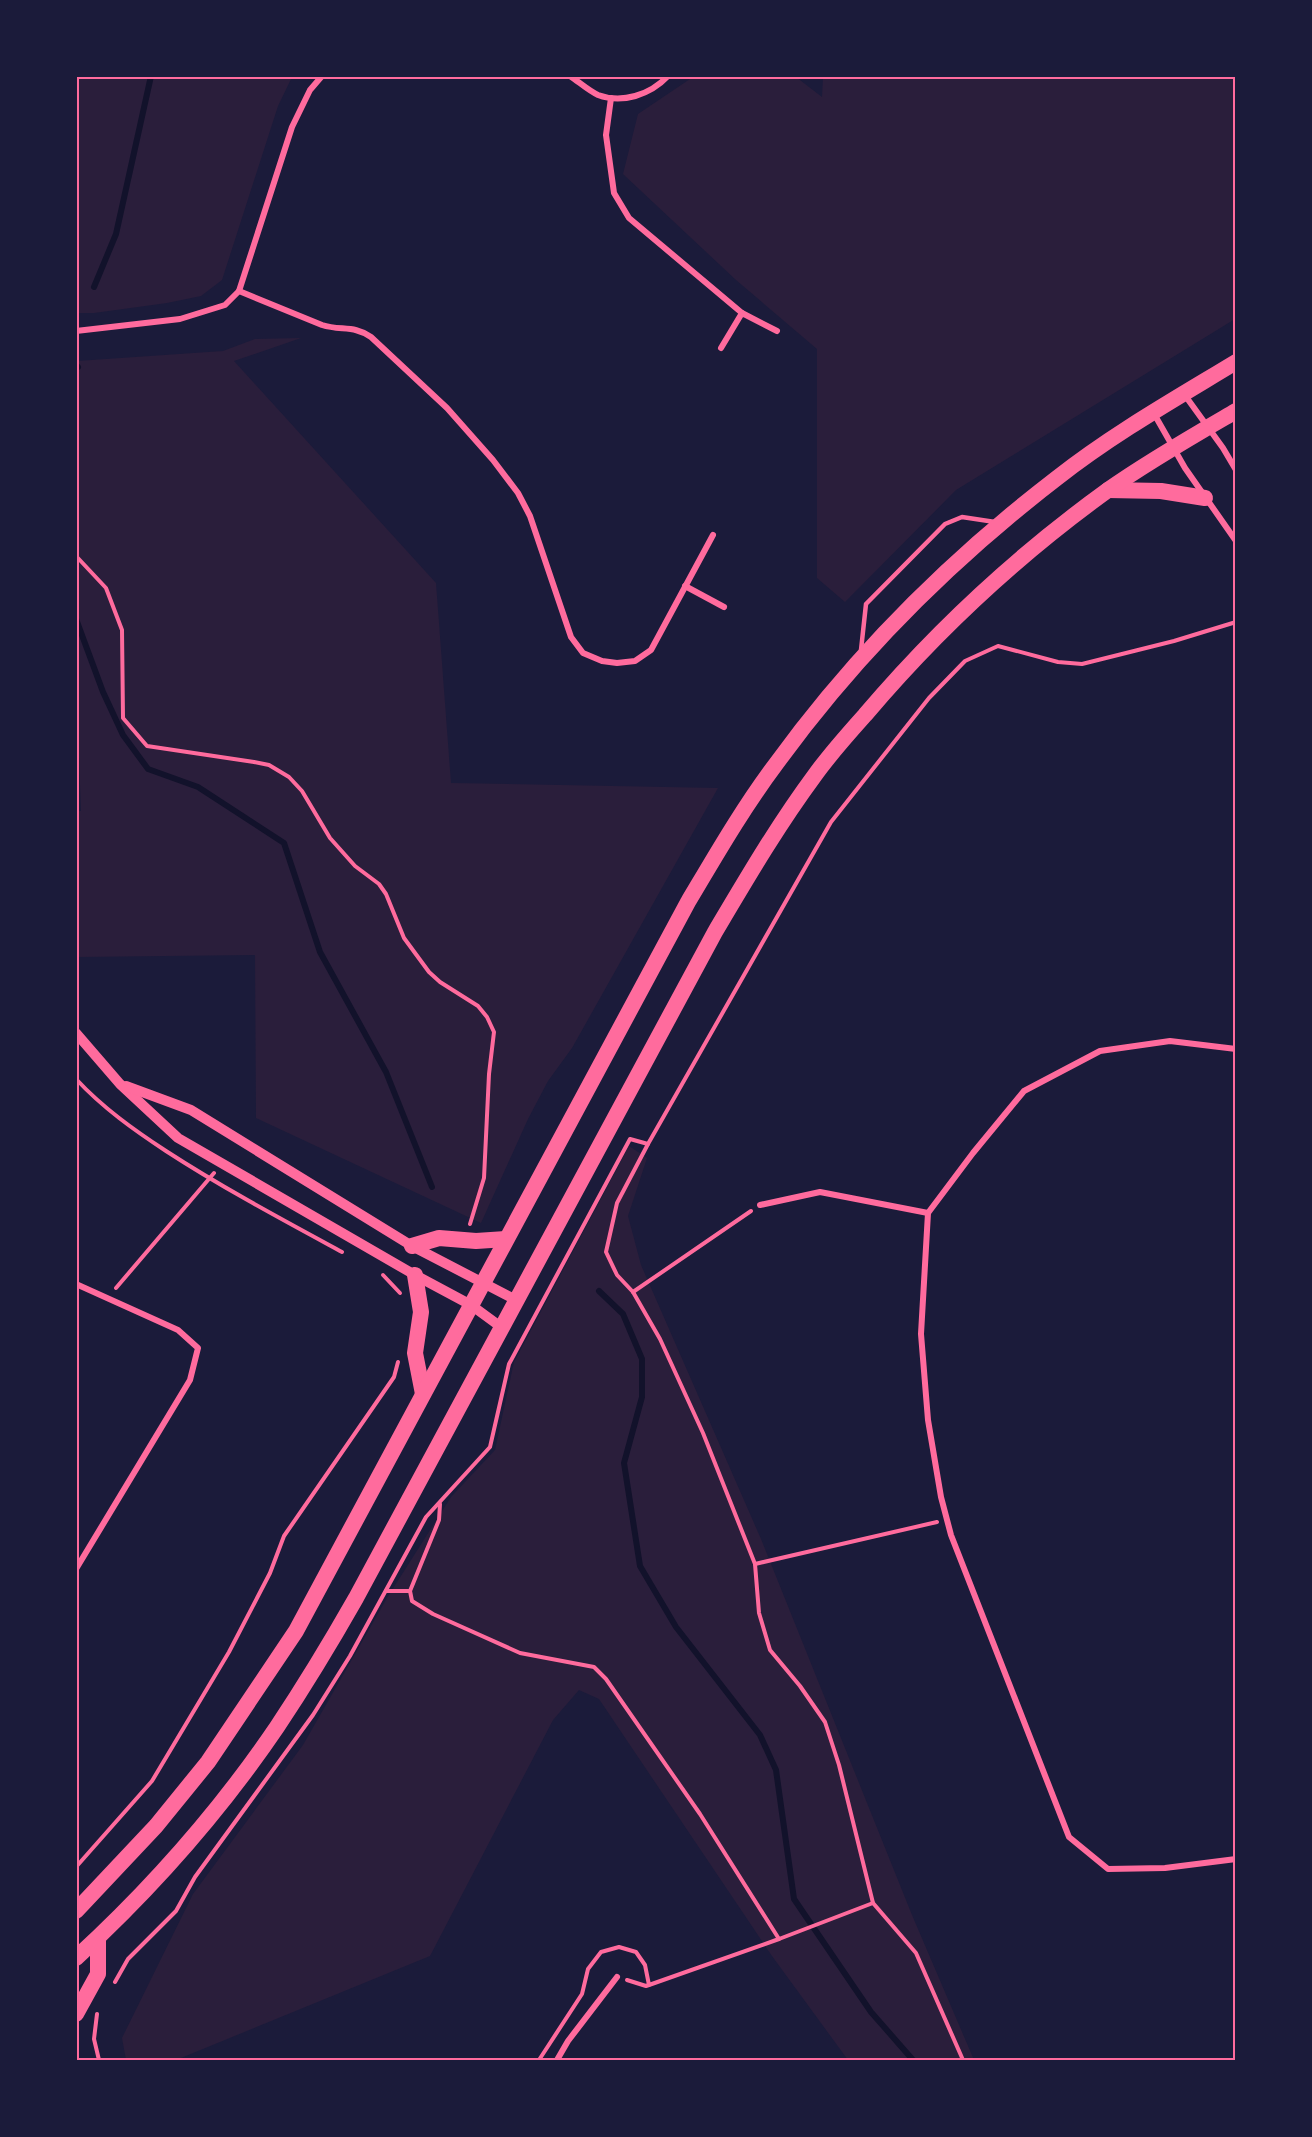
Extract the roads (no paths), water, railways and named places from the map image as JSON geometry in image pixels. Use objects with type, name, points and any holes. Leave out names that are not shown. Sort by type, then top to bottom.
[{"type":"highway","points":[[76,1911],[156,1826],[208,1762],[296,1630],[688,902],[725,840],[774,766],[860,659],[910,605],[1000,524],[1058,477],[1153,412],[1236,362]]},
{"type":"highway","points":[[76,1958],[159,1875],[193,1837],[277,1728],[319,1661],[356,1598],[716,932],[769,842],[816,774],[894,680],[945,626],[999,577],[1108,490],[1236,411]]},
{"type":"highway","points":[[1108,490],[1161,490],[1205,498]]},
{"type":"highway","points":[[412,1245],[439,1238],[476,1241],[506,1239]]},
{"type":"highway","points":[[416,1275],[421,1312],[416,1353],[423,1394]]},
{"type":"highway","points":[[76,2014],[98,1974],[98,1938]]},
{"type":"street","points":[[76,331],[180,319],[225,305],[239,291],[292,127],[310,90],[322,76]]},
{"type":"street","points":[[570,76],[596,94],[627,99],[645,93],[668,76]]},
{"type":"street","points":[[611,98],[606,135],[614,193],[629,218],[741,313],[777,331]]},
{"type":"street","points":[[239,291],[331,328],[361,330],[447,408],[493,460],[518,493],[530,516],[571,637],[583,653],[602,661],[617,663],[635,661],[651,650],[713,535]]},
{"type":"street","points":[[721,348],[741,313]]},
{"type":"street","points":[[1184,393],[1236,470]]},
{"type":"street","points":[[1153,412],[1173,449],[1236,541]]},
{"type":"street","points":[[685,586],[724,607]]},
{"type":"street","points":[[76,1033],[120,1084],[178,1138],[471,1305],[501,1327]]},
{"type":"street","points":[[1236,1049],[1170,1041],[1100,1051],[1024,1091],[928,1213],[921,1334],[928,1420],[951,1535],[1069,1837],[1108,1869],[1165,1868],[1236,1859]]},
{"type":"street","points":[[120,1084],[191,1110],[412,1245],[516,1300]]},
{"type":"street","points":[[760,1205],[820,1192],[928,1213]]},
{"type":"street","points":[[76,1284],[178,1330],[198,1348],[190,1380],[76,1569]]},
{"type":"street","points":[[557,2061],[568,2041],[617,1977]]},
{"type":"lane","points":[[860,659],[866,604],[914,554],[953,519],[970,517],[1000,524]]},
{"type":"waterway","points":[[94,287],[116,234],[151,76]]},
{"type":"waterway","points":[[76,619],[103,692],[123,735],[148,769],[198,787],[284,843],[320,952],[386,1072],[432,1187]]},
{"type":"waterway","points":[[599,1291],[623,1314],[642,1359],[642,1397],[624,1463],[640,1566],[676,1627],[760,1735],[776,1770],[794,1899],[871,2012],[913,2060]]}]
